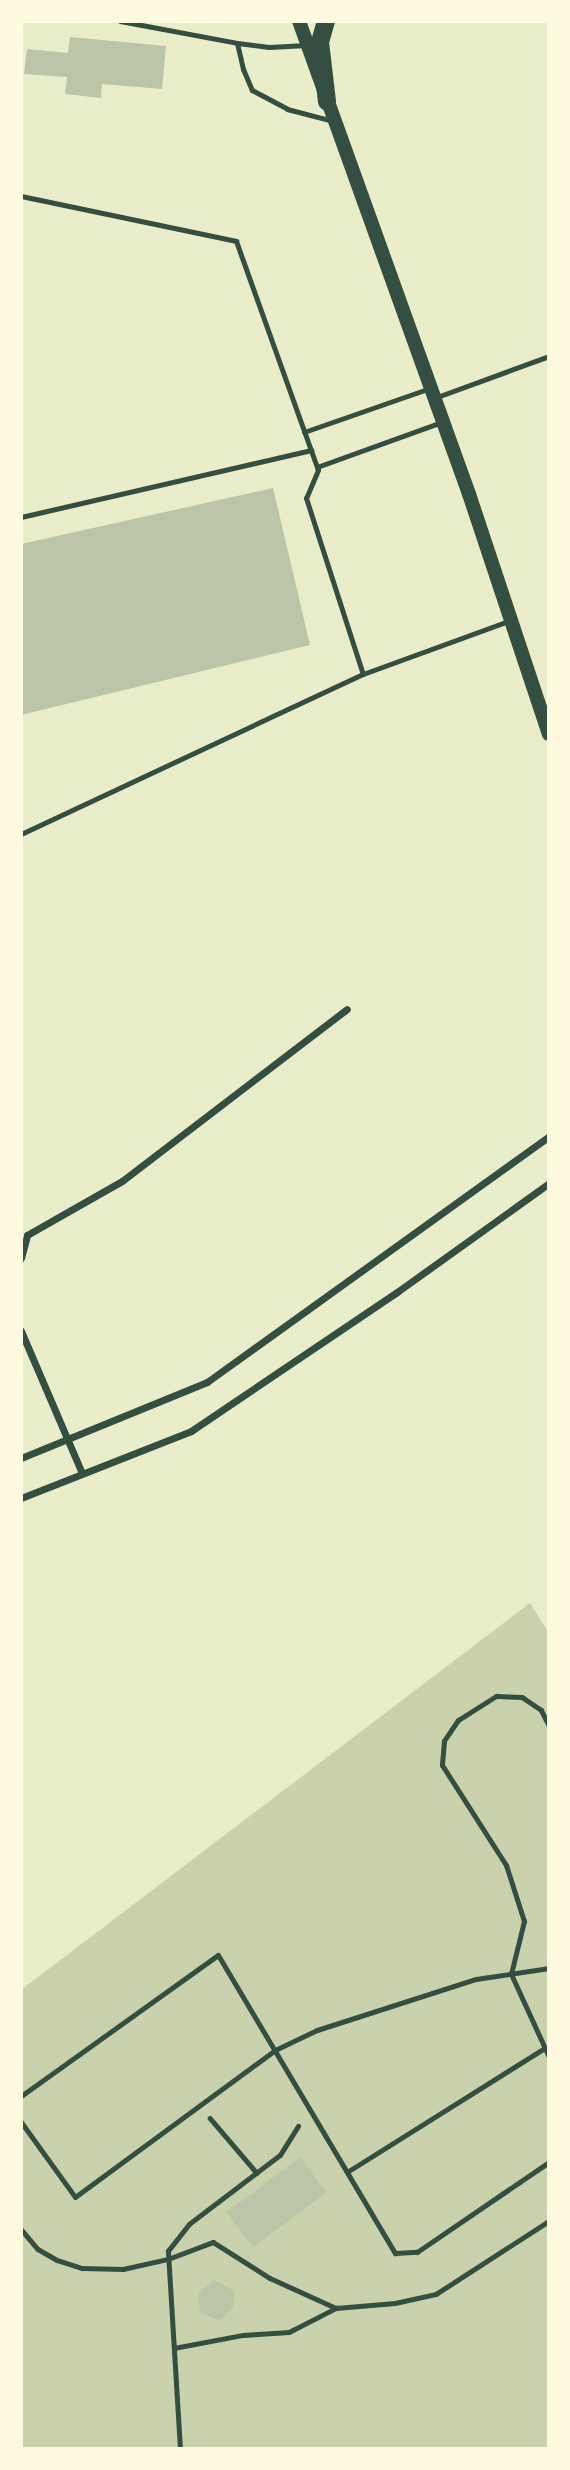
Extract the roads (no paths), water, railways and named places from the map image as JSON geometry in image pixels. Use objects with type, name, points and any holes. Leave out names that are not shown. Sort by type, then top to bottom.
[{"type":"main road","points":[[299,21],[443,422],[549,734]]},
{"type":"main road","points":[[326,21],[320,42],[327,102]]},
{"type":"street","points":[[21,1258],[27,1235],[122,1181],[347,1009]]},
{"type":"street","points":[[21,1458],[207,1382],[549,1136]]},
{"type":"street","points":[[21,1497],[191,1431],[397,1292],[549,1183]]},
{"type":"street","points":[[21,1331],[65,1439],[82,1472]]},
{"type":"lane","points":[[120,21],[269,47],[307,44]]},
{"type":"lane","points":[[237,43],[243,69],[252,90],[287,109],[334,121]]},
{"type":"lane","points":[[21,195],[236,241],[317,467],[306,498],[363,674]]},
{"type":"lane","points":[[304,432],[549,356]]},
{"type":"lane","points":[[317,467],[443,422]]},
{"type":"lane","points":[[21,517],[311,450]]},
{"type":"lane","points":[[21,834],[363,674],[511,621]]},
{"type":"lane","points":[[549,1726],[541,1710],[522,1697],[496,1696],[458,1720],[444,1741],[442,1765],[506,1865],[524,1921],[511,1974],[549,2057]]},
{"type":"lane","points":[[21,2096],[218,1955],[395,2253],[417,2252],[549,2162]]},
{"type":"lane","points":[[21,2122],[75,2197],[275,2050],[317,2030],[476,1979],[549,1968]]},
{"type":"lane","points":[[347,2172],[545,2048]]}]
